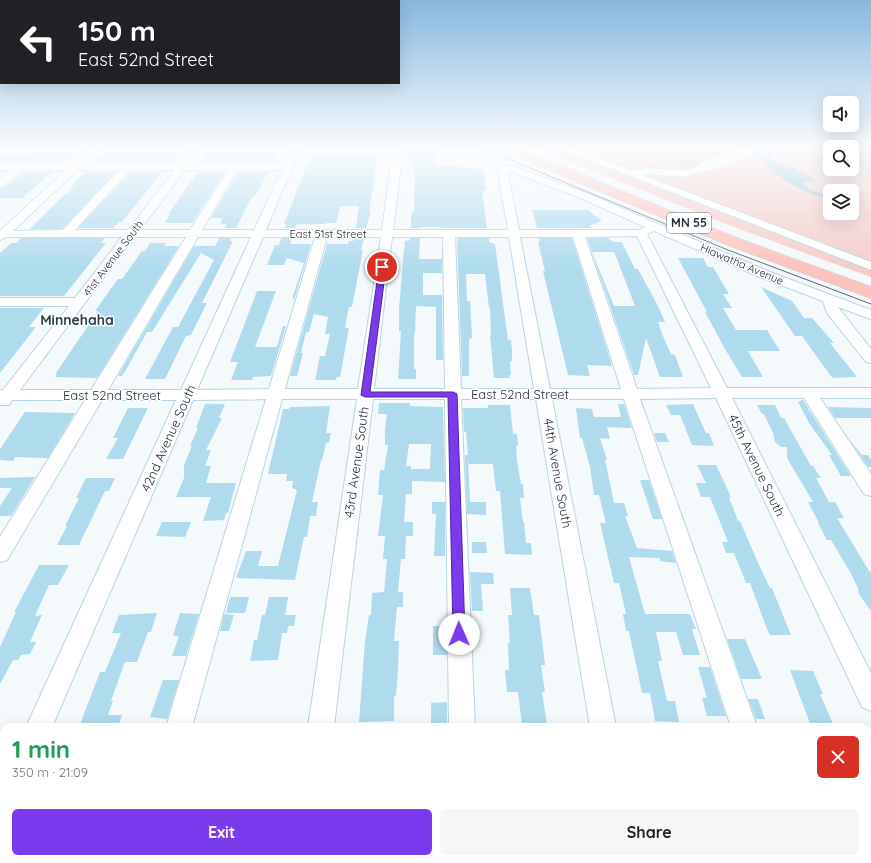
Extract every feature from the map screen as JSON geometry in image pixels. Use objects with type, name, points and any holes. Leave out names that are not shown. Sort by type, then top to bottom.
[{"type":"highway","name":"Hiawatha Avenue","points":[[589,189],[689,223],[828,278],[871,293]]},
{"type":"highway","name":"Hiawatha Avenue","points":[[626,189],[732,232],[871,284]]},
{"type":"street","points":[[1,235],[51,189]]},
{"type":"street","points":[[66,234],[107,189]]},
{"type":"street","name":"41st Avenue South","points":[[3,399],[80,302],[165,189]]},
{"type":"street","points":[[0,554],[220,189]]},
{"type":"street","name":"42nd Avenue South","points":[[41,723],[278,189]]},
{"type":"street","name":"43rd Avenue South","points":[[322,723],[392,189]]},
{"type":"street","name":"44th Avenue South","points":[[508,189],[602,723]]},
{"type":"street","name":"Hiawatha Avenue","points":[[567,189],[582,195],[648,230],[871,315]]},
{"type":"street","points":[[669,189],[871,266]]},
{"type":"street","points":[[679,193],[686,189]]},
{"type":"street","name":"East 51st Street","points":[[1,235],[578,233],[648,230]]},
{"type":"street","name":"45th Avenue South","points":[[648,230],[722,394],[871,699]]},
{"type":"street","points":[[449,233],[462,723]]},
{"type":"street","points":[[578,233],[630,394],[743,723]]},
{"type":"street","points":[[180,723],[322,234]]},
{"type":"street","points":[[829,300],[832,310],[871,358]]},
{"type":"street","points":[[0,302],[80,302]]},
{"type":"street","name":"East 52nd Street","points":[[3,399],[96,395],[871,393]]},
{"type":"street","points":[[809,394],[871,489]]},
{"type":"path","points":[[786,189],[823,200]]},
{"type":"path","points":[[859,212],[871,216]]},
{"type":"shaded area","points":[[639,189],[823,189],[823,220],[859,220],[859,189],[871,189],[871,277],[739,229]]},
{"type":"water","points":[[802,189],[810,189],[823,194],[823,197]]},
{"type":"building","points":[[0,189],[32,189],[22,198],[0,198]]},
{"type":"building","points":[[72,189],[100,189],[62,229],[30,229],[62,197]]},
{"type":"building","points":[[115,189],[148,189],[122,222],[119,222],[113,228],[78,228]]},
{"type":"building","points":[[186,189],[214,189],[192,223],[165,223],[170,214],[168,214]]},
{"type":"building","points":[[228,189],[259,189],[254,197],[252,197],[236,228],[225,228],[227,224],[221,224],[222,218],[211,218]]},
{"type":"building","points":[[297,189],[372,189],[369,211],[371,211],[366,228],[356,228],[359,206],[340,206],[336,223],[297,224],[295,228],[285,228],[286,224],[284,224]]},
{"type":"building","points":[[414,189],[486,189],[486,191],[482,191],[487,228],[411,228],[411,216],[414,210]]},
{"type":"building","points":[[532,210],[588,210],[602,221],[589,226],[593,228],[537,228]]},
{"type":"building","points":[[21,238],[105,238],[101,243],[106,243],[64,296],[0,296],[0,253],[11,243],[16,243]]},
{"type":"building","points":[[219,238],[231,238],[230,241],[233,241],[202,303],[207,303],[191,335],[186,336],[165,379],[145,379],[173,327],[178,327],[214,260],[201,253],[152,332],[147,332],[122,376],[118,376],[194,246],[215,246]]},
{"type":"building","points":[[281,238],[292,238],[290,244],[311,244],[294,300],[293,296],[304,263],[287,258],[284,265],[267,265],[275,245],[279,245]]},
{"type":"building","points":[[354,238],[364,238],[361,250],[363,250],[352,307],[349,307],[345,327],[349,328],[340,377],[337,377],[336,380],[315,380],[320,356],[325,356],[330,334],[325,334],[328,317],[314,314],[309,332],[306,332],[301,353],[303,353],[297,376],[290,376],[327,244],[348,244],[349,241],[353,241]]},
{"type":"building","points":[[410,238],[420,238],[419,259],[442,259],[442,273],[423,273],[423,295],[442,295],[443,360],[436,360],[436,307],[416,306],[414,369],[416,369],[416,379],[398,379],[401,331],[399,331],[399,309],[403,260],[405,241],[410,240]]},
{"type":"building","points":[[457,238],[489,238],[489,242],[495,244],[508,340],[511,340],[512,361],[510,361],[510,378],[494,378],[490,335],[490,308],[485,274],[466,274],[467,301],[470,301],[472,338],[469,339],[469,376],[462,376]]},
{"type":"building","points":[[539,238],[572,238],[612,366],[587,365],[590,376],[568,375],[543,271],[545,271],[538,242],[540,241]]},
{"type":"building","points":[[587,238],[608,238],[614,242],[622,242],[635,269],[638,269],[657,304],[665,322],[658,322],[662,334],[671,354],[675,355],[683,377],[660,377],[646,338],[638,375],[634,375]],"holes":[[[592,252],[613,252],[615,254],[635,306],[614,306]]]},
{"type":"building","points":[[150,243],[166,243],[164,246],[179,246],[97,378],[55,377],[56,373],[98,311],[95,311],[107,294],[118,279],[122,279],[142,251],[145,251]]},
{"type":"building","points":[[678,258],[703,258],[708,267],[713,267],[729,294],[723,294],[732,308],[723,308],[736,330],[767,330],[780,351],[748,351],[763,377],[742,377],[705,312],[707,312]]},
{"type":"building","points":[[761,287],[792,301],[804,318],[812,318],[834,343],[830,343],[857,377],[833,378],[802,336],[795,336]]},
{"type":"building","points":[[257,291],[276,291],[255,347],[277,347],[283,326],[286,326],[271,376],[253,377],[252,380],[231,380],[238,362],[230,362]]},
{"type":"building","points":[[0,308],[44,308],[29,327],[36,327],[0,373]]},
{"type":"building","points":[[802,400],[851,476],[841,476],[829,455],[832,455],[809,423],[798,402]]},
{"type":"building","points":[[379,403],[410,403],[410,406],[443,407],[445,482],[412,481],[412,494],[406,494],[404,522],[413,522],[413,536],[406,536],[405,559],[401,559],[398,592],[403,592],[403,607],[397,607],[394,641],[399,641],[396,696],[394,696],[394,721],[359,722],[365,641],[369,615],[371,615],[372,593],[384,592],[387,559],[383,559],[385,536],[378,536],[383,495],[378,495],[380,470],[384,470],[388,445],[385,445],[387,414],[378,414]],"holes":[[[409,444],[431,444],[430,469],[411,469],[411,466],[406,466]]]},
{"type":"building","points":[[205,404],[225,404],[219,418],[222,418],[206,450],[211,450],[205,466],[211,466],[206,483],[236,483],[228,513],[226,513],[224,520],[203,521],[211,497],[176,497],[184,478],[184,465],[192,446],[190,446],[198,428],[196,428]]},
{"type":"building","points":[[618,404],[624,404],[632,428],[607,427],[610,439],[600,438],[607,460],[605,460],[614,503],[624,503],[628,516],[625,516],[637,548],[672,551],[676,563],[660,561],[660,558],[629,557],[645,614],[690,614],[696,629],[692,629],[700,655],[683,655],[676,632],[656,632],[662,661],[658,661],[667,701],[675,701],[679,722],[655,721],[650,693],[642,693],[629,631],[626,631],[623,614],[626,614],[619,583],[614,583],[600,523],[606,523],[599,495],[594,495],[590,467],[582,438],[580,438],[576,408],[592,409],[594,417],[621,417]]},
{"type":"building","points":[[693,404],[706,433],[709,433],[714,446],[692,445],[680,415],[671,415],[666,405]]},
{"type":"building","points":[[488,405],[510,405],[513,434],[517,434],[517,460],[521,484],[523,484],[524,498],[520,498],[526,543],[531,543],[532,555],[505,554],[500,491],[496,491],[493,464],[469,464],[468,457],[470,502],[486,502],[486,515],[467,514],[465,455],[468,455],[466,432],[464,432],[463,408],[488,408]]},
{"type":"building","points":[[757,405],[775,405],[781,418],[784,418],[811,466],[813,466],[821,478],[816,478],[829,502],[835,502],[844,518],[837,518],[871,574],[871,611],[859,594],[858,588],[850,572],[831,540],[827,540],[818,523],[808,502],[813,502],[787,458],[787,447],[781,447],[775,442],[773,433],[764,414],[762,414]]},
{"type":"building","points":[[330,406],[326,433],[331,433],[329,443],[326,443],[321,460],[312,502],[318,502],[316,516],[310,516],[307,537],[304,537],[295,580],[236,578],[246,551],[262,551],[258,566],[278,566],[297,490],[292,488],[293,481],[286,481],[287,474],[268,474],[283,409],[289,409],[290,407]]},
{"type":"building","points":[[828,407],[871,408],[871,418],[835,418]]},
{"type":"building","points":[[128,408],[148,408],[123,459],[106,459],[118,438],[113,438]]},
{"type":"building","points":[[25,412],[75,413],[48,458],[15,457],[13,461],[0,460],[0,449]]},
{"type":"building","points":[[654,433],[665,433],[669,442],[657,442]]},
{"type":"building","points":[[849,439],[862,455],[868,455],[871,460],[871,467],[868,467]]},
{"type":"building","points":[[697,465],[716,465],[731,497],[729,497],[738,521],[740,521],[770,588],[772,588],[791,635],[770,635],[750,583],[746,583],[734,553],[726,553],[722,542],[728,542],[710,497],[701,497],[696,483],[706,483]]},
{"type":"building","points":[[35,477],[11,516],[0,516],[0,506],[12,488],[0,488],[0,478]]},
{"type":"building","points":[[86,478],[115,478],[109,491],[105,491],[79,545],[57,545],[67,526],[65,526],[79,498],[76,498]]},
{"type":"building","points":[[640,480],[649,480],[662,519],[653,519]]},
{"type":"building","points":[[432,502],[445,502],[445,556],[434,556],[436,514],[432,514]]},
{"type":"building","points":[[162,522],[191,522],[185,537],[156,536]]},
{"type":"building","points":[[472,542],[486,542],[487,553],[472,553]]},
{"type":"building","points":[[39,565],[69,565],[58,585],[49,585],[35,616],[42,615],[30,642],[36,642],[30,654],[21,655],[18,660],[13,660],[0,684],[0,647],[16,612],[14,612]]},
{"type":"building","points":[[470,572],[493,573],[494,584],[481,584],[483,611],[472,611]]},
{"type":"building","points":[[510,588],[530,588],[534,615],[539,615],[545,665],[541,665],[545,692],[542,692],[547,723],[522,723],[518,692],[507,692],[505,670],[509,670],[508,643],[510,643],[508,615],[512,615]]},
{"type":"building","points":[[230,597],[249,597],[245,613],[226,613]]},
{"type":"building","points":[[269,597],[288,597],[285,615],[296,615],[294,626],[288,626],[287,633],[282,633],[278,660],[250,661],[254,640],[257,640],[262,615],[265,615]]},
{"type":"building","points":[[157,613],[151,632],[148,632],[137,662],[125,662],[111,701],[113,701],[108,715],[122,715],[119,723],[81,723],[100,672],[105,672],[121,633],[112,633],[119,615]]},
{"type":"building","points":[[180,613],[199,614],[186,656],[172,656],[179,636],[173,636]]},
{"type":"building","points":[[224,614],[234,615],[229,631],[220,631]]},
{"type":"building","points":[[433,626],[446,626],[447,655],[433,655]]},
{"type":"building","points":[[727,639],[745,639],[762,679],[741,679]]},
{"type":"building","points":[[698,667],[710,667],[726,716],[707,716],[702,698],[707,698]]},
{"type":"building","points":[[790,670],[813,671],[823,694],[820,694],[833,723],[810,723]]},
{"type":"building","points":[[163,680],[179,680],[167,719],[150,717]]},
{"type":"building","points":[[748,699],[758,699],[765,719],[756,719]]},
{"type":"building","points":[[447,702],[447,723],[431,723],[431,703]]},
{"type":"tram line","points":[[581,189],[728,250],[871,304]]},
{"type":"district","name":"Minnehaha","points":[[77,320]]},
{"type":"route","points":[[382,267],[365,395],[453,394],[459,634]]}]
